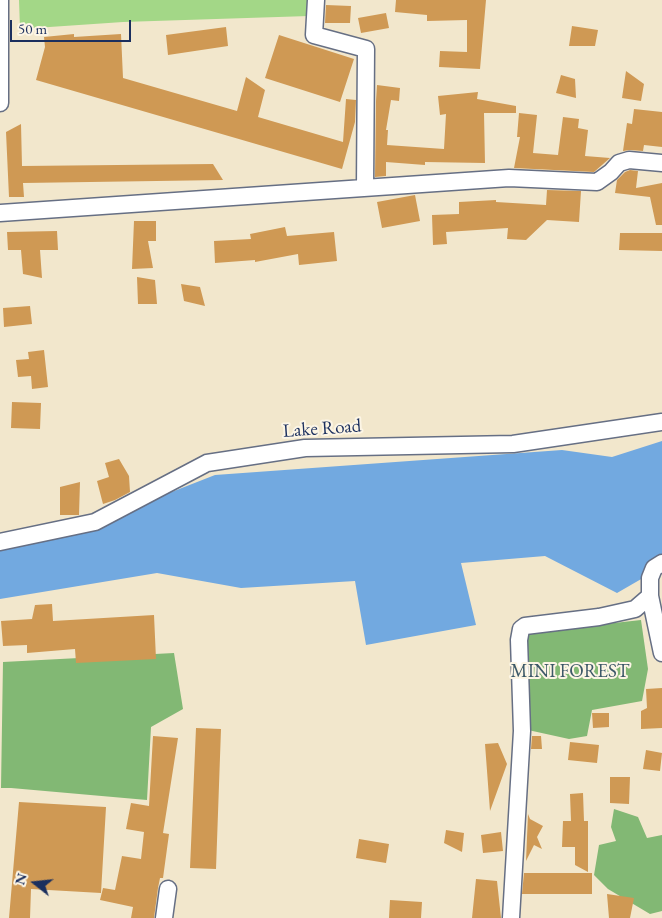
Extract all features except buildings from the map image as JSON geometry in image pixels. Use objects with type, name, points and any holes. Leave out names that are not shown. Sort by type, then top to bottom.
[{"type":"street","points":[[0,0],[0,103]]},
{"type":"street","points":[[316,0],[314,35],[366,49],[366,188]]},
{"type":"street","points":[[0,213],[509,178],[597,182],[607,176],[619,163],[629,160],[662,163]]},
{"type":"street","name":"Lake Road","points":[[0,542],[95,522],[207,463],[305,448],[513,444],[662,422]]},
{"type":"street","points":[[662,563],[654,568],[650,578],[650,596],[662,653]]},
{"type":"street","points":[[511,918],[522,731],[519,640],[521,629],[525,626],[599,617],[635,609],[650,596]]},
{"type":"street","points":[[164,918],[168,889]]},
{"type":"green space","points":[[19,0],[310,0],[309,16],[123,22],[20,29]]},
{"type":"green space","name":"MINI FOREST","points":[[641,620],[648,669],[642,701],[592,710],[587,736],[569,739],[528,730],[525,633]]},
{"type":"green space","points":[[174,653],[183,709],[151,727],[147,800],[1,788],[3,662]]},
{"type":"green space","points":[[614,809],[638,817],[647,838],[662,835],[662,911],[650,914],[608,889],[594,875],[599,845],[616,841],[611,827]]},
{"type":"water","points":[[662,441],[662,567],[617,593],[545,556],[461,563],[476,625],[366,645],[355,581],[241,588],[157,573],[0,599],[0,542],[95,522],[215,475],[562,450],[612,457]]}]
